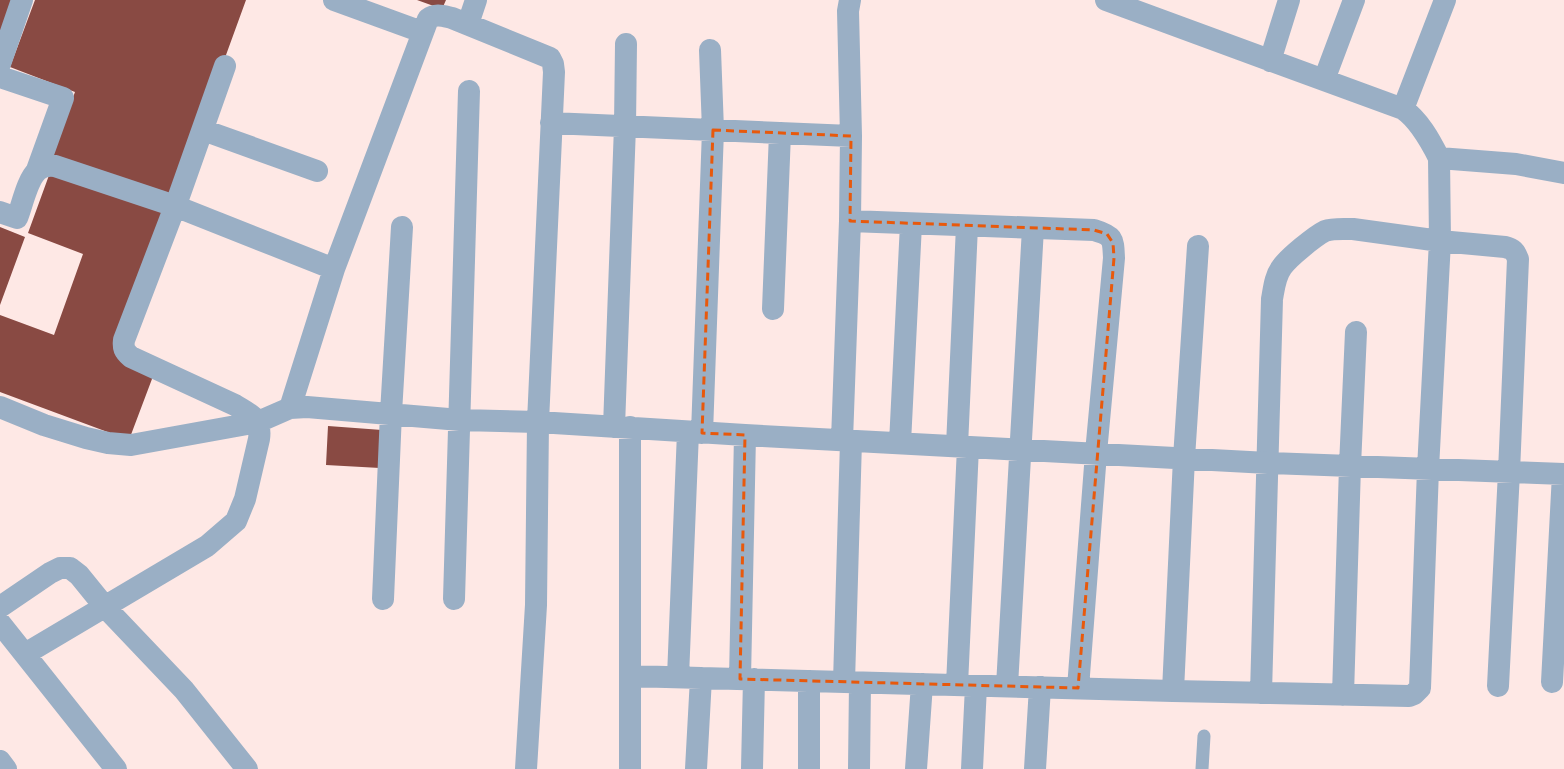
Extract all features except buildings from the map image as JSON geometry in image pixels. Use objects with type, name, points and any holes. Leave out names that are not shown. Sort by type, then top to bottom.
[{"type":"street","points":[[0,64],[22,0]]},
{"type":"street","points":[[334,0],[422,32]]},
{"type":"street","points":[[468,24],[476,0]]},
{"type":"street","points":[[850,0],[848,11],[851,136],[846,441],[852,682],[859,769]]},
{"type":"street","points":[[630,676],[1409,696],[1414,694],[1420,688],[1428,469],[1440,242],[1439,158],[1412,115],[1403,109],[1106,0]]},
{"type":"street","points":[[1270,61],[1289,0]]},
{"type":"street","points":[[1324,80],[1354,0]]},
{"type":"street","points":[[1403,109],[1445,0]]},
{"type":"street","points":[[290,408],[334,269],[422,32],[428,20],[432,16],[440,15],[468,24],[550,58],[554,64],[554,72],[538,422],[536,605],[526,769]]},
{"type":"street","points":[[626,44],[622,427],[630,676],[630,769]]},
{"type":"street","points":[[678,677],[695,432],[713,130],[710,50]]},
{"type":"street","points":[[25,654],[206,546],[236,521],[246,499],[259,439],[260,430],[258,422],[250,414],[235,405],[131,357],[123,347],[124,340],[175,206],[225,66]]},
{"type":"street","points":[[0,77],[62,98],[37,170],[31,178],[17,218],[0,212]]},
{"type":"street","points":[[454,599],[469,91]]},
{"type":"street","points":[[551,123],[851,136]]},
{"type":"street","points":[[202,130],[318,171]]},
{"type":"street","points":[[772,309],[780,133]]},
{"type":"street","points":[[1439,158],[1516,164],[1564,173]]},
{"type":"street","points":[[37,170],[45,165],[54,166],[175,206],[334,269]]},
{"type":"street","points":[[850,221],[1094,230],[1107,234],[1113,243],[1114,258],[1096,453],[1078,688]]},
{"type":"street","points":[[900,444],[911,224]]},
{"type":"street","points":[[967,226],[962,447],[966,685],[972,769]]},
{"type":"street","points":[[383,599],[391,413],[402,227]]},
{"type":"street","points":[[1007,686],[1033,228]]},
{"type":"street","points":[[1261,693],[1272,300],[1275,282],[1282,267],[1312,239],[1326,231],[1353,229],[1440,242],[1504,246],[1512,249],[1516,253],[1518,260],[1498,686]]},
{"type":"street","points":[[1174,691],[1184,458],[1198,246]]},
{"type":"street","points":[[1342,694],[1356,332]]},
{"type":"street","points":[[0,407],[44,425],[86,438],[108,444],[131,445],[258,422],[290,408],[307,407],[460,420],[538,422],[745,436],[1268,463],[1564,474],[1552,682]]},
{"type":"street","points":[[745,436],[747,679],[752,769]]},
{"type":"street","points":[[0,607],[50,573],[60,568],[70,568],[80,575],[105,607],[184,690],[248,769]]},
{"type":"street","points":[[0,623],[116,769]]},
{"type":"street","points":[[696,769],[701,678]]},
{"type":"street","points":[[809,681],[809,769]]},
{"type":"street","points":[[916,769],[922,684]]},
{"type":"street","points":[[1035,769],[1040,687]]},
{"type":"street","points":[[0,761],[6,769]]},
{"type":"lane","points":[[1202,769],[1204,736]]},
{"type":"highlighted area","points":[[713,130],[851,136],[850,221],[1094,230],[1107,234],[1113,243],[1114,258],[1078,688],[740,679],[745,435],[702,433]]}]
